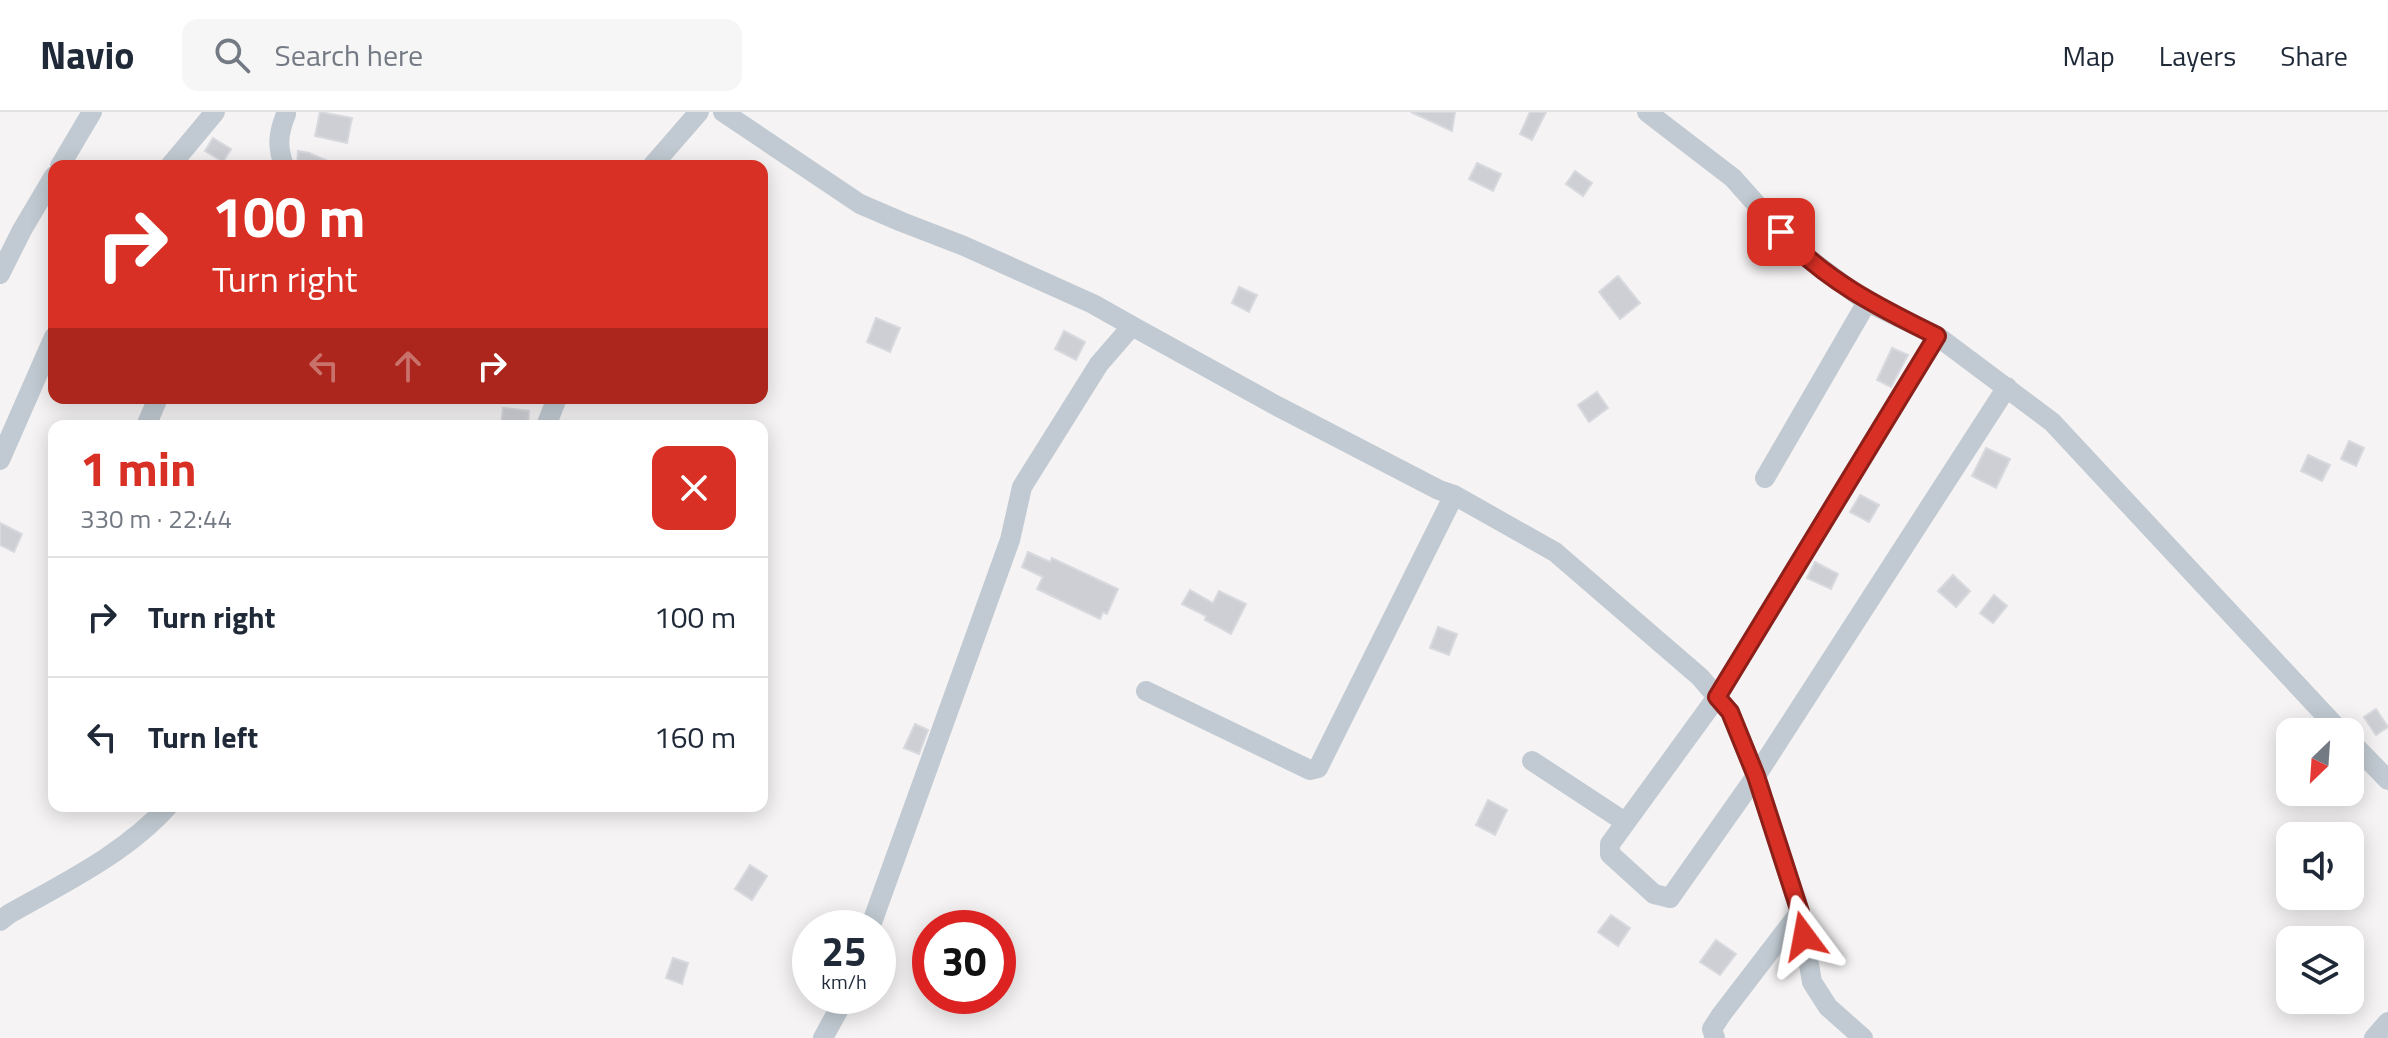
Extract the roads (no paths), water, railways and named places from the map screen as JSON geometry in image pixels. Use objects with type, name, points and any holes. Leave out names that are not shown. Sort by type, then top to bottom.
[{"type":"street","points":[[64,160],[92,112]]},
{"type":"street","points":[[175,160],[215,112]]},
{"type":"street","points":[[657,160],[699,112]]},
{"type":"street","points":[[723,112],[860,204],[964,246],[1093,304],[1277,406],[1454,495],[1555,552],[1700,677],[1730,712],[1756,776],[1800,912],[1812,982],[1828,1007],[1863,1038]]},
{"type":"street","points":[[1647,112],[1733,178],[1797,250],[1867,302],[1937,336],[2052,422],[2328,718]]},
{"type":"street","points":[[282,160],[278,134],[284,113]]},
{"type":"street","points":[[0,274],[48,186]]},
{"type":"street","points":[[1765,478],[1867,302]]},
{"type":"street","points":[[876,910],[1010,540],[1022,487],[1099,364],[1132,326]]},
{"type":"street","points":[[1937,336],[1717,697],[1610,844],[1610,854],[1654,894],[1670,898],[1756,776],[2007,387]]},
{"type":"street","points":[[0,460],[48,351]]},
{"type":"street","points":[[1146,691],[1310,770],[1318,768],[1454,495]]},
{"type":"street","points":[[2364,755],[2388,780]]},
{"type":"street","points":[[1532,761],[1625,822]]},
{"type":"street","points":[[0,921],[87,870],[131,839],[161,812]]},
{"type":"street","points":[[1715,1038],[1712,1029],[1721,1015],[1800,912]]},
{"type":"street","points":[[823,1038],[836,1014]]},
{"type":"street","points":[[2374,1038],[2388,1022]]}]
